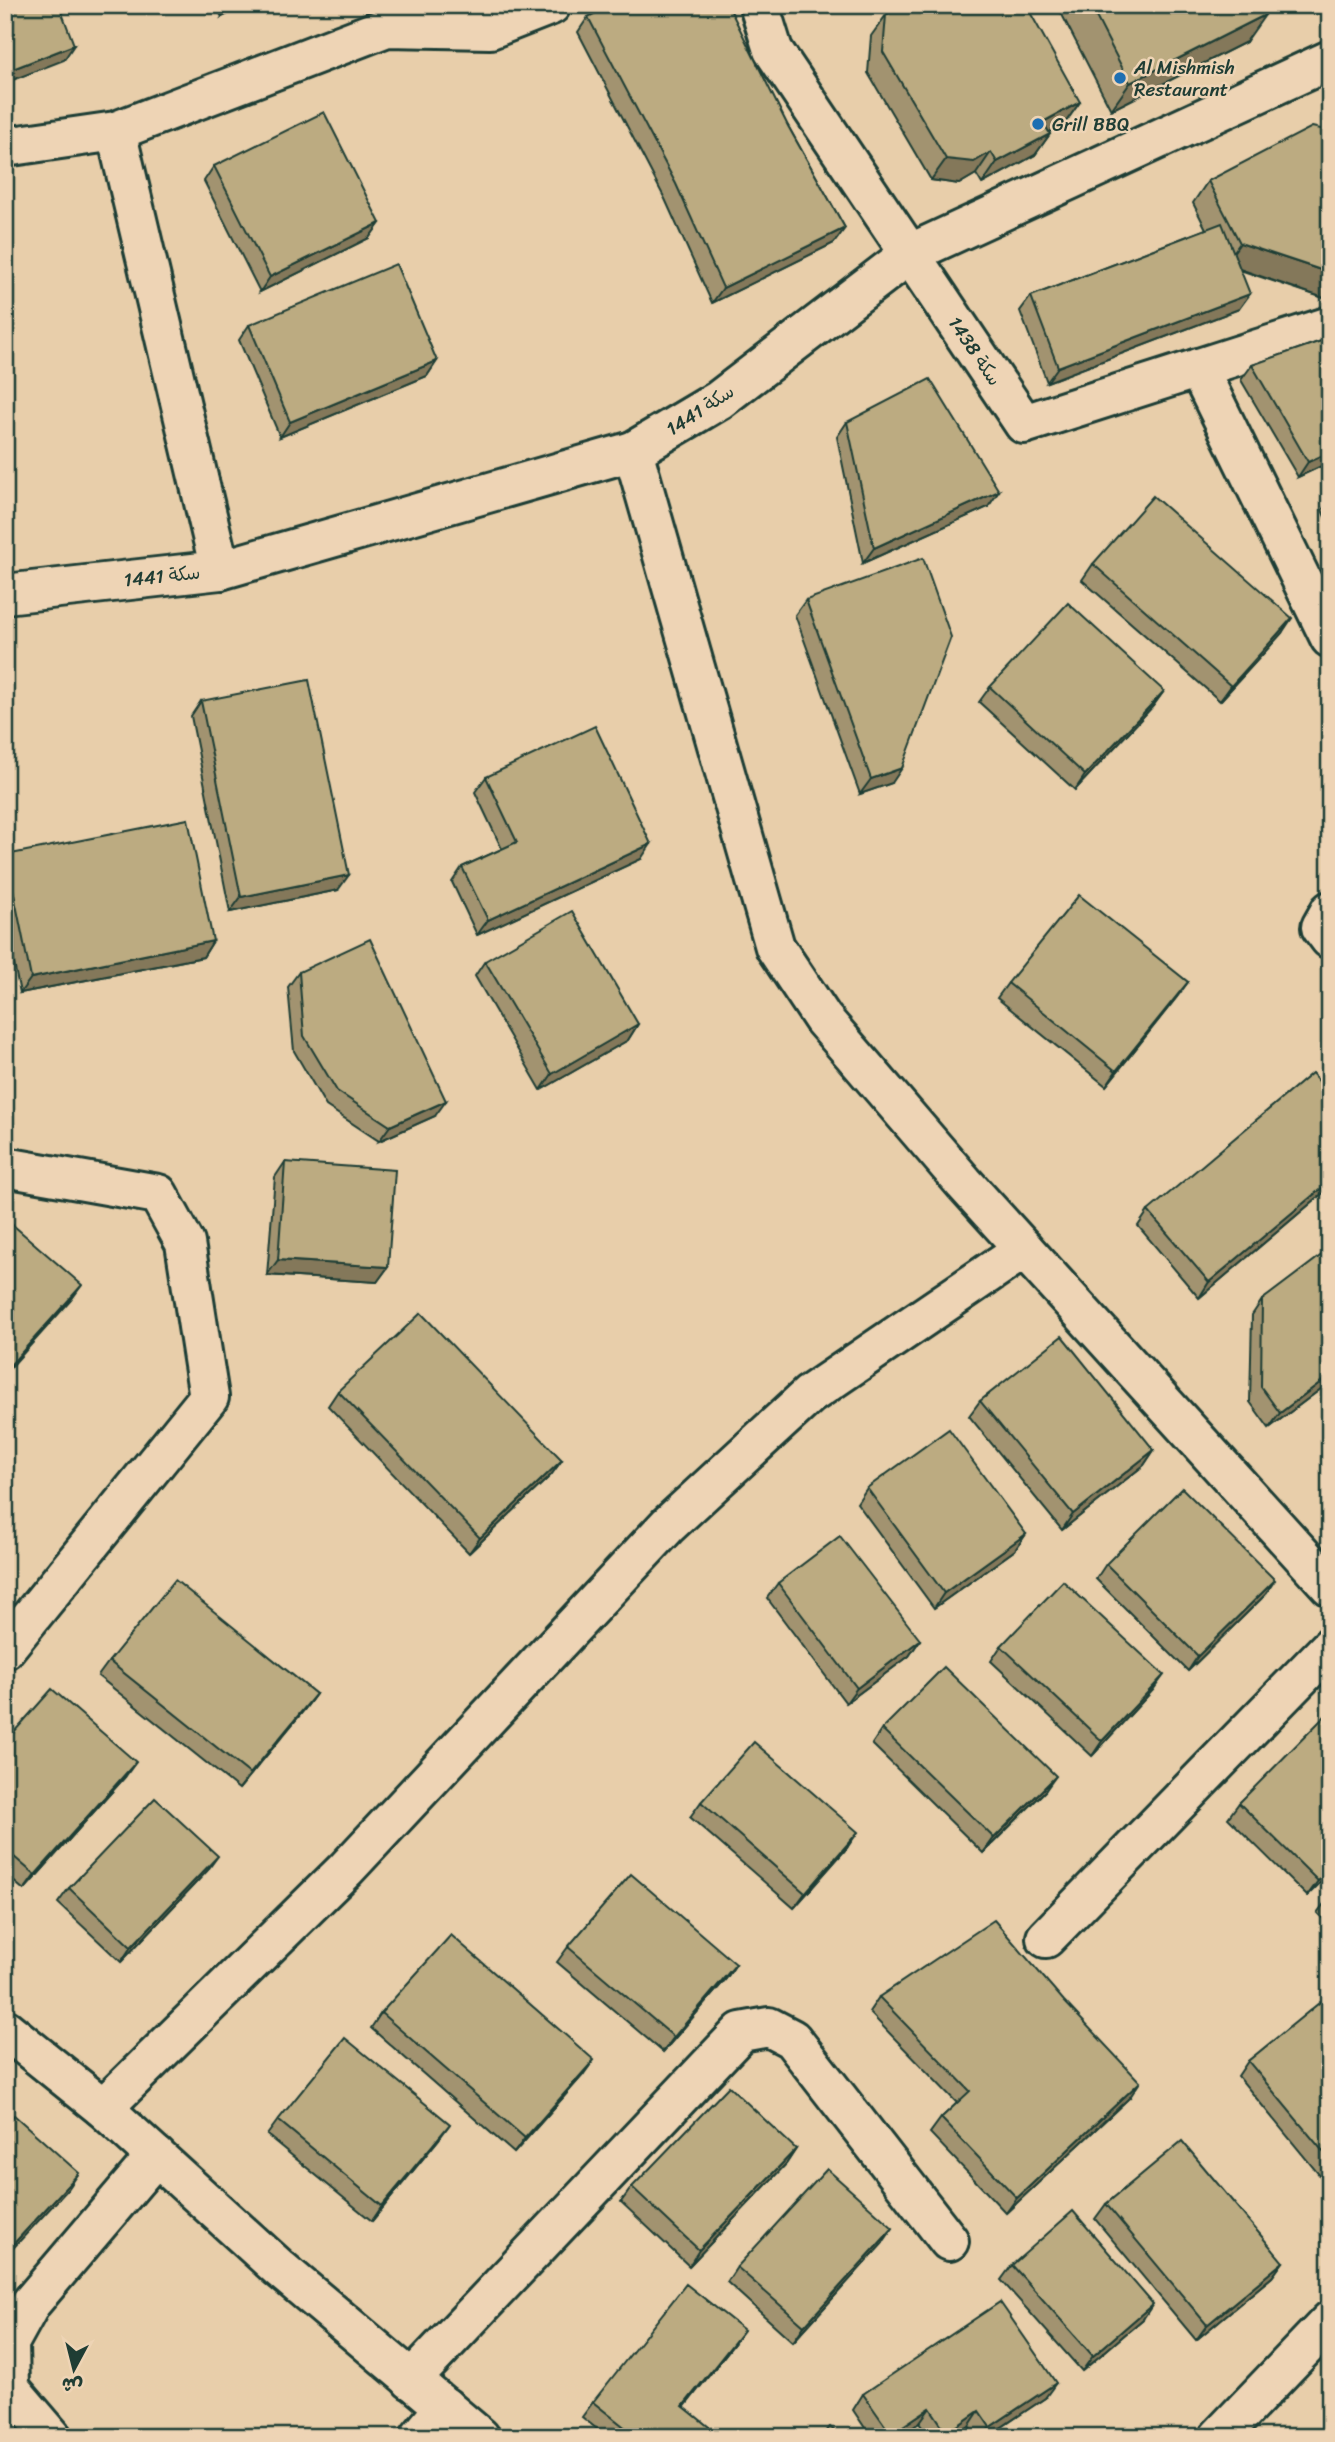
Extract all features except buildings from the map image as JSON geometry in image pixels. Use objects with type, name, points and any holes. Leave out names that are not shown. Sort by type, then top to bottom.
[{"type":"street","points":[[5,147],[116,131],[385,16],[490,29],[551,5]]},
{"type":"street","name":"سكة 1438","points":[[759,5],[773,50],[1024,425],[1330,326]]},
{"type":"street","name":"سكة 1441","points":[[5,594],[220,570],[634,451],[719,400],[911,253],[1330,60]]},
{"type":"street","points":[[116,131],[220,570]]},
{"type":"street","points":[[1198,368],[1330,638]]},
{"type":"street","points":[[634,451],[775,947],[823,1020],[1024,1250],[1330,1586]]},
{"type":"street","points":[[1330,912],[1321,927],[1330,939]]},
{"type":"street","points":[[5,1167],[158,1194],[185,1243],[209,1396],[5,1649]]},
{"type":"street","points":[[103,2108],[346,1869],[668,1525],[809,1395],[1024,1250]]},
{"type":"street","points":[[1046,1938],[1330,1647]]},
{"type":"street","points":[[411,2379],[741,2032],[769,2027],[792,2039],[949,2241]]},
{"type":"street","points":[[5,2029],[103,2108],[279,2269],[480,2437]]},
{"type":"street","points":[[52,2437],[10,2388],[9,2343],[31,2303],[156,2156]]},
{"type":"street","points":[[1219,2437],[1330,2321]]},
{"type":"street","points":[[420,2437],[445,2407]]},
{"type":"place","name":"Al Mishmish Restaurant","points":[[1120,78]]},
{"type":"place","name":"Grill BBQ","points":[[1038,124]]}]
